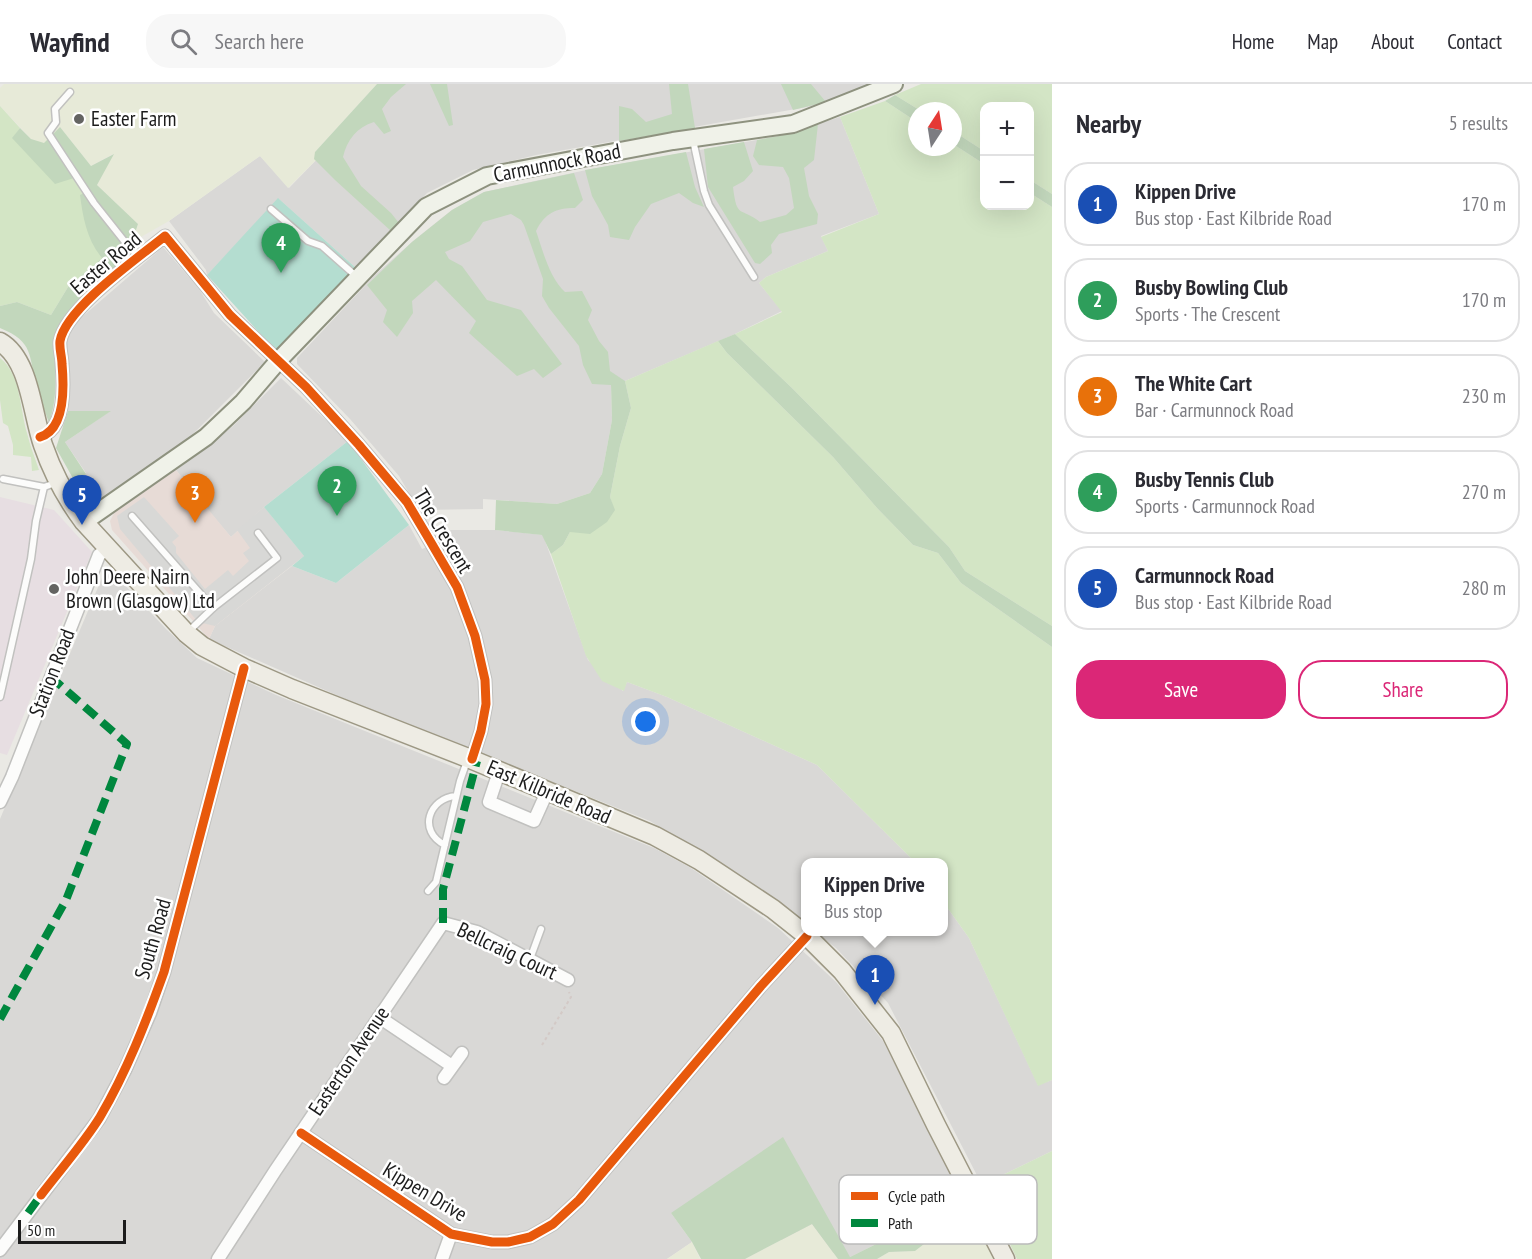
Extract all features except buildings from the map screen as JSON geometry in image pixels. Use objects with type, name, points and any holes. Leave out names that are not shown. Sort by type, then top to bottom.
[{"type":"main road","name":"Carmunnock Road","points":[[84,522],[206,437],[243,402],[279,360],[426,207],[487,176],[692,138],[794,124],[894,84]]},
{"type":"main road","name":"East Kilbride Road","points":[[0,342],[19,359],[51,485],[186,633],[202,646],[292,689],[470,759],[655,836],[699,860],[773,909],[801,931]]},
{"type":"main road","name":"East Kilbride Road","points":[[807,936],[842,971],[891,1033],[962,1175]]},
{"type":"main road","name":"East Kilbride Road","points":[[997,1244],[1005,1259]]},
{"type":"street","name":"Easter Road","points":[[40,437],[48,435],[53,430],[59,414],[63,390],[60,342],[70,318],[165,236],[230,315],[279,360]]},
{"type":"street","name":"The Crescent","points":[[279,360],[359,445],[408,502],[457,587],[475,636],[485,680],[486,704],[482,731],[470,759]]},
{"type":"street","name":"Station Road","points":[[0,802],[12,777],[99,555],[108,548]]},
{"type":"street","name":"South Road","points":[[0,1250],[99,1119],[125,1070],[150,1013],[167,962],[244,668]]},
{"type":"street","points":[[499,772],[489,802],[534,821],[547,792]]},
{"type":"street","name":"Bellcraig Court","points":[[443,923],[477,932],[568,980]]},
{"type":"street","name":"Easterton Avenue","points":[[218,1259],[443,923]]},
{"type":"street","name":"Kippen Drive","points":[[301,1133],[451,1234],[485,1241],[508,1242],[530,1237],[566,1214],[761,986],[807,936]]},
{"type":"street","points":[[379,1017],[453,1066]]},
{"type":"street","points":[[444,1078],[462,1053]]},
{"type":"street","points":[[442,1259],[451,1234]]},
{"type":"lane","points":[[70,92],[55,109],[56,122],[48,133],[94,203],[139,257]]},
{"type":"lane","points":[[692,138],[704,191],[710,205],[754,277]]},
{"type":"lane","points":[[271,209],[308,241],[322,246],[359,279]]},
{"type":"lane","points":[[0,697],[51,485],[3,479]]},
{"type":"lane","points":[[132,516],[213,608]]},
{"type":"lane","points":[[186,633],[213,608],[277,558],[258,533]]},
{"type":"lane","points":[[428,891],[436,882],[456,796],[470,759]]},
{"type":"lane","points":[[445,845],[435,840],[430,833],[428,822],[440,801],[448,796],[456,796]]},
{"type":"lane","points":[[530,959],[540,929]]},
{"type":"shaded area","points":[[390,84],[871,84],[831,101],[807,107],[536,155],[473,170],[427,193],[356,268],[279,199],[207,275],[206,270],[169,221],[260,156],[289,188]]},
{"type":"shaded area","points":[[840,117],[879,214],[821,236],[828,251],[766,277],[759,283],[782,311],[735,334],[611,385],[612,420],[602,474],[590,493],[557,504],[483,499],[483,509],[419,510],[399,476],[350,419],[297,364],[297,358],[375,275],[452,210],[484,192],[591,169],[779,136]]},
{"type":"shaded area","points":[[163,247],[199,289],[214,313],[265,362],[187,440],[104,498],[96,501],[75,482],[86,473],[65,442],[109,412],[68,411],[67,340],[75,323]]},
{"type":"shaded area","points":[[281,378],[348,441],[264,507],[231,537],[176,470],[233,426]]},
{"type":"shaded area","points":[[176,470],[231,537],[264,507],[304,556],[215,626],[209,639],[112,530],[110,521],[114,513]]},
{"type":"shaded area","points":[[0,497],[54,510],[92,552],[7,755],[0,753]]},
{"type":"shaded area","points":[[144,497],[179,536],[172,542],[176,547],[176,553],[205,589],[228,570],[233,576],[249,561],[243,553],[250,548],[237,530],[264,507],[304,556],[215,626],[198,622],[120,529],[117,516]]},
{"type":"shaded area","points":[[409,525],[422,549],[444,540],[447,532],[451,530],[495,530],[543,535],[588,660],[623,691],[627,682],[667,697],[817,765],[911,858],[801,858],[801,921],[747,881],[650,821],[350,701],[209,639],[215,626],[292,566],[336,583]]},
{"type":"shaded area","points":[[107,566],[166,629],[197,658],[276,695],[654,848],[691,868],[778,928],[836,982],[883,1041],[952,1175],[839,1175],[839,1244],[876,1244],[850,1257],[671,1213],[692,1242],[667,1259],[0,1259],[0,819]]},
{"type":"shaded area","points":[[948,909],[969,938],[1038,1085],[1052,1080],[1052,1151],[1003,1175],[977,1175],[888,1003],[836,948],[820,936],[948,936]]},
{"type":"green space","points":[[4,84],[377,84],[315,152],[316,160],[288,188],[260,156],[169,221],[132,242],[138,224],[97,185],[113,154],[91,166],[60,127],[44,144],[31,139],[0,106],[0,88]]},
{"type":"green space","points":[[377,84],[406,84],[391,97],[382,109],[391,131],[384,134],[374,122],[368,124],[354,135],[343,157],[361,186],[399,223],[391,231],[314,159],[315,152]]},
{"type":"green space","points":[[430,84],[447,84],[453,125],[449,126]]},
{"type":"green space","points":[[669,84],[688,84],[695,128],[619,141],[619,106],[632,109],[646,122],[672,114]]},
{"type":"green space","points":[[781,84],[811,84],[826,102],[793,110]]},
{"type":"green space","points":[[921,84],[1052,84],[1052,194],[1034,183],[1034,102],[980,102],[980,148],[962,137],[962,102],[908,103],[895,95]]},
{"type":"green space","points":[[895,95],[908,103],[908,116],[885,101]]},
{"type":"green space","points":[[885,101],[908,116],[908,156],[962,156],[962,150],[980,161],[980,210],[1034,210],[1034,196],[1052,207],[1052,626],[965,571],[949,547],[792,388],[735,334],[782,312],[759,283],[766,277],[828,251],[821,237],[879,214],[840,117]]},
{"type":"green space","points":[[0,106],[20,128],[13,138],[61,169],[78,184],[89,208],[95,243],[103,258],[68,287],[51,315],[17,302],[0,306]]},
{"type":"green space","points":[[818,124],[814,160],[804,168],[809,196],[818,214],[817,224],[779,234],[771,245],[772,253],[760,264],[755,263],[708,187],[704,149],[744,142],[753,171],[744,181],[733,187],[734,197],[740,211],[760,222],[786,215],[794,208],[789,178],[783,167],[759,165],[753,156],[757,140]]},
{"type":"green space","points":[[60,127],[91,166],[114,154],[97,185],[138,224],[132,242],[125,251],[125,259],[73,307],[58,329],[55,344],[55,394],[49,423],[38,392],[31,358],[25,345],[19,339],[0,328],[0,306],[17,302],[51,315],[68,287],[102,258],[89,236],[80,195],[84,193],[74,178],[55,184],[12,138],[20,128],[31,139],[44,143]]},
{"type":"green space","points":[[962,137],[980,148],[980,161],[962,150]]},
{"type":"green space","points":[[686,152],[695,187],[704,207],[693,203],[679,193],[651,204],[629,240],[610,237],[608,225],[592,196],[585,170]]},
{"type":"green space","points":[[574,173],[583,200],[575,208],[562,209],[547,216],[536,231],[547,263],[559,286],[565,292],[582,291],[592,310],[588,320],[599,341],[608,352],[610,371],[625,381],[631,408],[620,446],[610,497],[615,510],[607,522],[590,534],[570,532],[563,545],[551,554],[542,535],[495,530],[496,500],[557,504],[590,493],[602,474],[612,420],[611,385],[592,384],[583,365],[579,346],[542,296],[543,279],[521,220],[511,214],[483,222],[470,241],[445,252],[449,259],[462,266],[487,300],[521,310],[562,364],[543,378],[534,369],[517,376],[469,333],[476,321],[436,280],[412,301],[413,313],[397,337],[383,322],[387,310],[367,285],[412,242],[452,210],[484,192]]},
{"type":"green space","points":[[1034,183],[1052,194],[1052,207],[1034,196]]},
{"type":"green space","points":[[278,198],[356,268],[279,351],[274,349],[207,275]]},
{"type":"green space","points":[[735,334],[792,388],[949,547],[965,571],[1052,626],[1052,647],[961,583],[938,553],[913,545],[833,457],[727,353],[718,341]]},
{"type":"green space","points":[[718,341],[727,353],[833,457],[913,545],[938,553],[961,583],[1052,647],[1052,1080],[1038,1086],[969,938],[948,909],[948,858],[911,858],[817,765],[667,697],[627,682],[624,691],[602,681],[586,656],[551,554],[563,545],[570,532],[614,510],[610,497],[620,446],[631,408],[625,381]]},
{"type":"green space","points":[[0,358],[7,365],[16,383],[28,438],[39,470],[32,471],[31,457],[13,455],[8,426],[3,423],[0,400]]},
{"type":"green space","points":[[68,411],[111,411],[65,442],[86,474],[75,482],[56,448]]},
{"type":"green space","points":[[348,441],[409,525],[336,583],[292,566],[304,556],[264,507]]},
{"type":"green space","points":[[783,1137],[839,1237],[839,1244],[843,1244],[850,1257],[876,1244],[924,1244],[915,1251],[889,1252],[877,1259],[838,1259],[812,1224],[745,1259],[701,1259],[671,1213]]},
{"type":"green space","points":[[1052,1151],[1052,1259],[1017,1259],[1010,1244],[1037,1244],[1037,1175],[1003,1175]]},
{"type":"green space","points":[[812,1224],[838,1259],[745,1259]]},
{"type":"green space","points":[[692,1242],[700,1259],[667,1259]]},
{"type":"green space","points":[[924,1244],[987,1244],[995,1259],[877,1259],[889,1252],[915,1251]]},
{"type":"marked path","points":[[0,1019],[66,900],[127,744],[50,676]]},
{"type":"marked path","points":[[443,923],[443,889],[477,761]]},
{"type":"marked path","points":[[28,1213],[41,1195]]},
{"type":"cycle path","points":[[40,437],[55,425],[59,416],[63,395],[60,341],[65,328],[75,314],[105,284],[165,236],[230,315],[306,387],[359,445],[407,502],[426,534],[457,587],[475,636],[485,680],[486,704],[481,731],[472,759]]},
{"type":"cycle path","points":[[41,1195],[79,1147],[110,1100],[150,1009],[164,972],[244,668]]},
{"type":"cycle path","points":[[301,1133],[451,1234],[492,1242],[508,1242],[530,1237],[553,1224],[579,1200],[761,986],[807,936]]},
{"type":"place","name":"Easter Farm","points":[[79,119]]},
{"type":"place","name":"Busby Tennis Club","points":[[281,273]]},
{"type":"place","name":"Busby Bowling Club","points":[[337,516]]},
{"type":"place","name":"The White Cart","points":[[195,523]]},
{"type":"place","name":"Carmunnock Road","points":[[82,525]]},
{"type":"place","name":"John Deere Nairn Brown (Glasgow) Ltd","points":[[54,589]]},
{"type":"place","name":"Kippen Drive","points":[[875,1005]]}]
